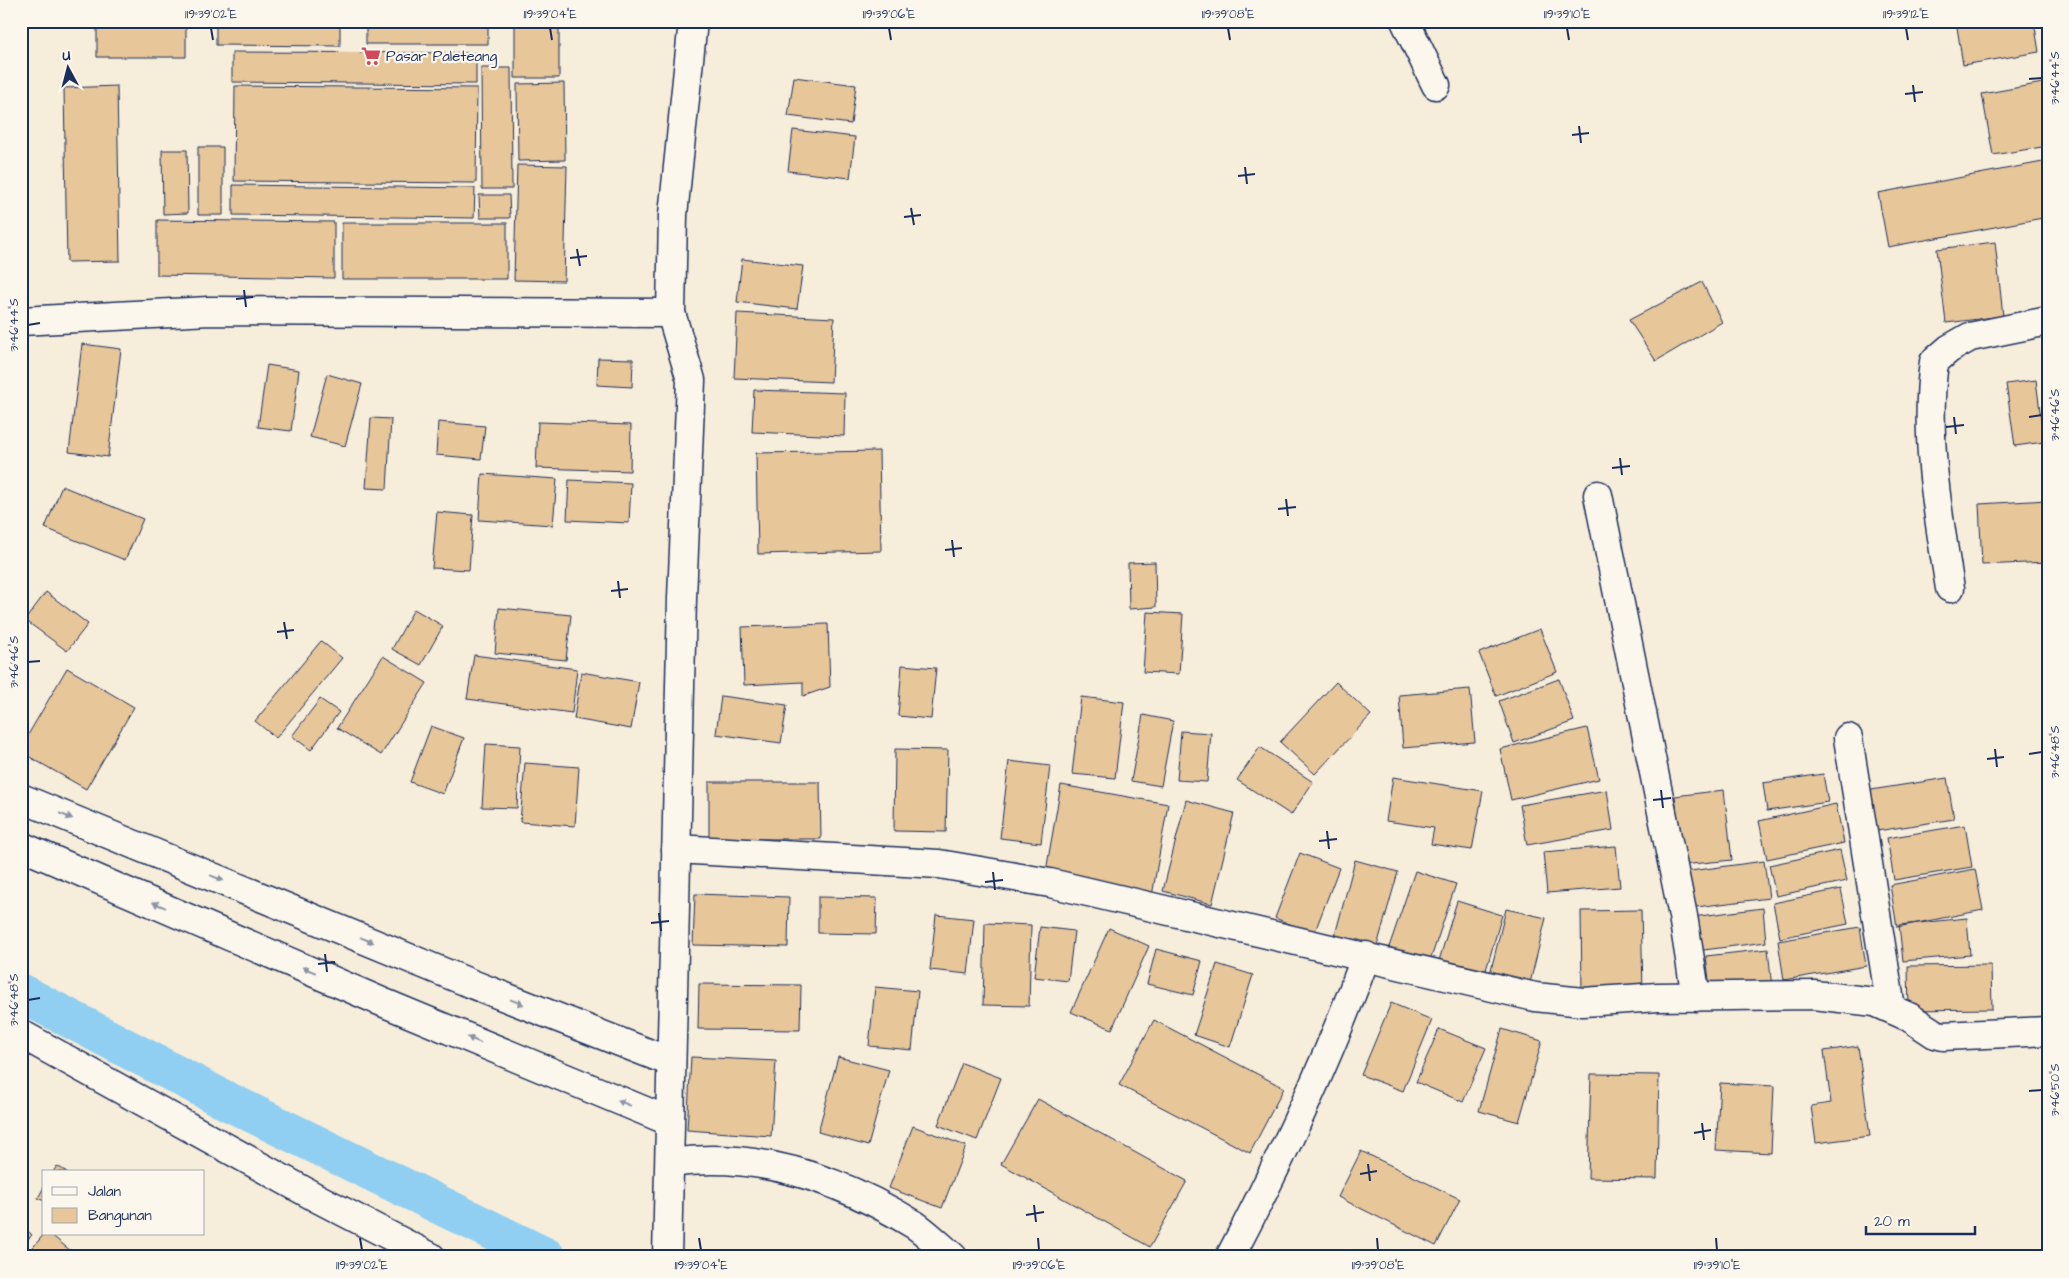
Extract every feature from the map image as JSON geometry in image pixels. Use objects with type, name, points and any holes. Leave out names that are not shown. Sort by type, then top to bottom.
[{"type":"street","points":[[667,1257],[670,1163],[670,1062],[691,380],[671,313],[673,215],[694,21]]},
{"type":"street","points":[[1405,21],[1436,85]]},
{"type":"street","points":[[21,320],[209,311],[671,313]]},
{"type":"street","points":[[1950,588],[1935,492],[1930,392],[1934,362],[1949,349],[1970,337],[2048,321]]},
{"type":"street","points":[[1598,495],[1685,924],[1696,997]]},
{"type":"street","points":[[1848,738],[1891,1008]]},
{"type":"street","points":[[21,798],[472,984],[670,1062]]},
{"type":"street","points":[[21,846],[373,998],[669,1121]]},
{"type":"street","points":[[676,849],[939,864],[1050,883],[1366,956],[1489,987],[1559,1001],[1814,995],[1875,1002],[1891,1008],[1935,1034],[1943,1036],[2048,1031]]},
{"type":"street","points":[[1230,1257],[1273,1175],[1337,1034],[1366,956]]},
{"type":"street","points":[[21,1034],[317,1198],[432,1257]]},
{"type":"street","points":[[670,1163],[698,1158],[727,1159],[778,1165],[845,1188],[916,1226],[953,1257]]},
{"type":"building","points":[[97,21],[186,21],[186,57],[97,57]]},
{"type":"building","points":[[216,21],[340,21],[340,46],[216,45]]},
{"type":"building","points":[[366,21],[488,21],[488,44],[366,44]]},
{"type":"building","points":[[1956,21],[2034,21],[2039,52],[1963,65]]},
{"type":"building","points":[[515,22],[559,22],[559,78],[515,78]]},
{"type":"building","points":[[232,52],[476,53],[476,84],[232,82]]},
{"type":"building","points":[[481,68],[511,68],[512,189],[482,189]]},
{"type":"building","points":[[794,77],[856,85],[851,124],[788,116]]},
{"type":"building","points":[[2048,82],[2048,146],[1993,155],[1982,94]]},
{"type":"building","points":[[564,83],[565,160],[518,161],[517,84]]},
{"type":"building","points":[[117,86],[120,261],[67,262],[64,88]]},
{"type":"building","points":[[235,86],[477,88],[476,183],[234,181]]},
{"type":"building","points":[[793,130],[855,137],[850,178],[788,171]]},
{"type":"building","points":[[198,147],[223,147],[223,215],[198,215]]},
{"type":"building","points":[[162,150],[187,150],[188,213],[163,214]]},
{"type":"building","points":[[2048,161],[2048,217],[1888,247],[1878,193]]},
{"type":"building","points":[[517,165],[567,166],[564,281],[514,280]]},
{"type":"building","points":[[233,185],[475,188],[474,218],[233,215]]},
{"type":"building","points":[[479,195],[509,195],[510,218],[480,218]]},
{"type":"building","points":[[157,220],[334,222],[334,278],[157,275]]},
{"type":"building","points":[[342,223],[507,223],[507,279],[342,279]]},
{"type":"building","points":[[1995,242],[2003,316],[1946,323],[1937,249]]},
{"type":"building","points":[[742,259],[803,266],[797,309],[737,302]]},
{"type":"building","points":[[1702,282],[1722,322],[1656,361],[1629,320]]},
{"type":"building","points":[[737,313],[834,318],[831,382],[734,378]]},
{"type":"building","points":[[82,344],[121,349],[108,457],[69,452]]},
{"type":"building","points":[[598,358],[633,359],[632,387],[597,385]]},
{"type":"building","points":[[267,365],[299,370],[291,431],[258,427]]},
{"type":"building","points":[[327,374],[362,384],[345,446],[310,437]]},
{"type":"building","points":[[2036,380],[2044,442],[2015,446],[2006,384]]},
{"type":"building","points":[[754,390],[845,393],[844,436],[752,432]]},
{"type":"building","points":[[371,418],[391,419],[387,489],[366,488]]},
{"type":"building","points":[[438,422],[485,426],[481,459],[436,455]]},
{"type":"building","points":[[538,422],[631,425],[630,471],[536,468]]},
{"type":"building","points":[[879,451],[881,551],[758,554],[756,453]]},
{"type":"building","points":[[482,474],[557,479],[553,525],[479,520]]},
{"type":"building","points":[[569,480],[631,483],[629,523],[567,520]]},
{"type":"building","points":[[62,486],[143,519],[125,560],[45,528]]},
{"type":"building","points":[[2048,500],[2048,562],[1982,565],[1979,504]]},
{"type":"building","points":[[437,512],[473,515],[469,570],[432,568]]},
{"type":"building","points":[[1155,562],[1156,607],[1129,609],[1128,563]]},
{"type":"building","points":[[46,592],[88,624],[67,651],[25,620]]},
{"type":"building","points":[[499,608],[571,615],[566,660],[495,653]]},
{"type":"building","points":[[414,609],[443,626],[421,665],[392,649]]},
{"type":"building","points":[[1147,612],[1183,614],[1179,674],[1143,672]]},
{"type":"building","points":[[828,624],[830,687],[803,696],[803,682],[744,685],[742,627]]},
{"type":"building","points":[[1540,629],[1557,672],[1496,696],[1479,653]]},
{"type":"building","points":[[321,641],[342,658],[276,738],[255,721]]},
{"type":"building","points":[[474,655],[577,669],[572,713],[467,699]]},
{"type":"building","points":[[383,656],[427,683],[381,755],[337,728]]},
{"type":"building","points":[[902,665],[936,668],[931,719],[898,716]]},
{"type":"building","points":[[67,668],[134,707],[86,789],[21,752],[21,747]]},
{"type":"building","points":[[581,672],[639,682],[631,729],[574,719]]},
{"type":"building","points":[[1559,679],[1574,721],[1514,743],[1499,701]]},
{"type":"building","points":[[1336,682],[1371,715],[1315,774],[1280,742]]},
{"type":"building","points":[[1470,689],[1475,742],[1403,748],[1399,695]]},
{"type":"building","points":[[721,696],[787,705],[781,743],[716,734]]},
{"type":"building","points":[[1081,697],[1124,702],[1115,778],[1072,774]]},
{"type":"building","points":[[320,699],[339,712],[311,750],[292,736]]},
{"type":"building","points":[[1143,715],[1173,721],[1161,786],[1131,781]]},
{"type":"building","points":[[431,726],[464,738],[443,794],[410,782]]},
{"type":"building","points":[[1587,728],[1599,779],[1511,800],[1500,749]]},
{"type":"building","points":[[1181,731],[1211,733],[1207,782],[1177,780]]},
{"type":"building","points":[[486,744],[520,746],[517,808],[482,807]]},
{"type":"building","points":[[1260,747],[1313,782],[1291,815],[1237,780]]},
{"type":"building","points":[[895,749],[948,750],[946,832],[894,831]]},
{"type":"building","points":[[1009,761],[1050,766],[1041,843],[1000,838]]},
{"type":"building","points":[[525,763],[579,767],[575,826],[520,822]]},
{"type":"building","points":[[1823,774],[1828,802],[1767,811],[1763,783]]},
{"type":"building","points":[[1393,777],[1483,791],[1472,850],[1431,844],[1434,828],[1386,821]]},
{"type":"building","points":[[1947,778],[1954,819],[1877,831],[1871,790]]},
{"type":"building","points":[[709,782],[820,782],[821,839],[709,839]]},
{"type":"building","points":[[1061,785],[1168,804],[1152,896],[1045,877]]},
{"type":"building","points":[[1607,790],[1613,830],[1527,845],[1520,805]]},
{"type":"building","points":[[1724,790],[1732,860],[1682,865],[1675,796]]},
{"type":"building","points":[[1186,800],[1234,813],[1212,904],[1163,891]]},
{"type":"building","points":[[1836,804],[1844,843],[1767,859],[1759,821]]},
{"type":"building","points":[[1965,825],[1972,867],[1894,880],[1887,838]]},
{"type":"building","points":[[1616,846],[1620,887],[1547,893],[1543,852]]},
{"type":"building","points":[[1840,850],[1847,881],[1776,896],[1769,865]]},
{"type":"building","points":[[1300,853],[1339,868],[1314,934],[1275,918]]},
{"type":"building","points":[[1355,860],[1398,872],[1377,946],[1335,935]]},
{"type":"building","points":[[1764,861],[1769,898],[1688,908],[1683,872]]},
{"type":"building","points":[[1975,869],[1983,910],[1897,927],[1890,885]]},
{"type":"building","points":[[1415,871],[1456,884],[1430,961],[1389,947]]},
{"type":"building","points":[[1841,889],[1848,924],[1780,938],[1773,903]]},
{"type":"building","points":[[695,894],[789,897],[788,947],[693,945]]},
{"type":"building","points":[[818,897],[877,898],[876,934],[818,933]]},
{"type":"building","points":[[1457,901],[1502,915],[1484,977],[1438,964]]},
{"type":"building","points":[[1763,908],[1766,942],[1696,951],[1692,917]]},
{"type":"building","points":[[1506,909],[1546,918],[1529,987],[1489,978]]},
{"type":"building","points":[[1641,910],[1643,991],[1582,992],[1581,911]]},
{"type":"building","points":[[936,915],[974,919],[968,974],[930,970]]},
{"type":"building","points":[[1967,918],[1970,955],[1903,961],[1899,925]]},
{"type":"building","points":[[985,923],[1031,925],[1029,1006],[983,1005]]},
{"type":"building","points":[[1040,927],[1074,931],[1068,981],[1034,977]]},
{"type":"building","points":[[1860,927],[1866,966],[1784,980],[1778,941]]},
{"type":"building","points":[[1109,928],[1149,946],[1112,1029],[1071,1012]]},
{"type":"building","points":[[1156,949],[1202,961],[1193,995],[1147,984]]},
{"type":"building","points":[[1768,949],[1772,988],[1711,996],[1706,956]]},
{"type":"building","points":[[1217,964],[1253,975],[1230,1047],[1194,1035]]},
{"type":"building","points":[[1991,965],[1992,1009],[1909,1010],[1908,966]]},
{"type":"building","points":[[699,984],[801,985],[800,1030],[698,1029]]},
{"type":"building","points":[[875,987],[918,991],[912,1050],[869,1046]]},
{"type":"building","points":[[1391,1003],[1432,1020],[1403,1091],[1361,1075]]},
{"type":"building","points":[[1154,1020],[1284,1088],[1250,1153],[1119,1085]]},
{"type":"building","points":[[1439,1029],[1486,1048],[1463,1102],[1416,1082]]},
{"type":"building","points":[[1502,1029],[1542,1041],[1519,1122],[1479,1111]]},
{"type":"building","points":[[1858,1046],[1870,1136],[1816,1143],[1811,1106],[1831,1103],[1824,1051]]},
{"type":"building","points":[[691,1057],[776,1061],[771,1136],[687,1130]]},
{"type":"building","points":[[838,1057],[889,1070],[868,1146],[818,1132]]},
{"type":"building","points":[[962,1063],[1001,1078],[977,1140],[938,1125]]},
{"type":"building","points":[[1591,1074],[1659,1075],[1657,1179],[1588,1178]]},
{"type":"building","points":[[1720,1083],[1774,1086],[1771,1153],[1716,1150]]},
{"type":"building","points":[[1038,1099],[1187,1181],[1150,1247],[1001,1164]]},
{"type":"building","points":[[913,1126],[966,1146],[942,1208],[889,1188]]},
{"type":"building","points":[[1361,1151],[1460,1199],[1436,1246],[1338,1197]]},
{"type":"building","points":[[57,1166],[64,1170],[54,1170]]},
{"type":"building","points":[[42,1191],[42,1200],[38,1198]]},
{"type":"building","points":[[21,1224],[32,1235],[21,1246]]},
{"type":"building","points":[[42,1236],[52,1236],[71,1251],[66,1257],[25,1257]]},
{"type":"waterway","points":[[21,993],[223,1099],[546,1257]]},
{"type":"place","name":"Pasar Paleteang","points":[[371,56]]}]
